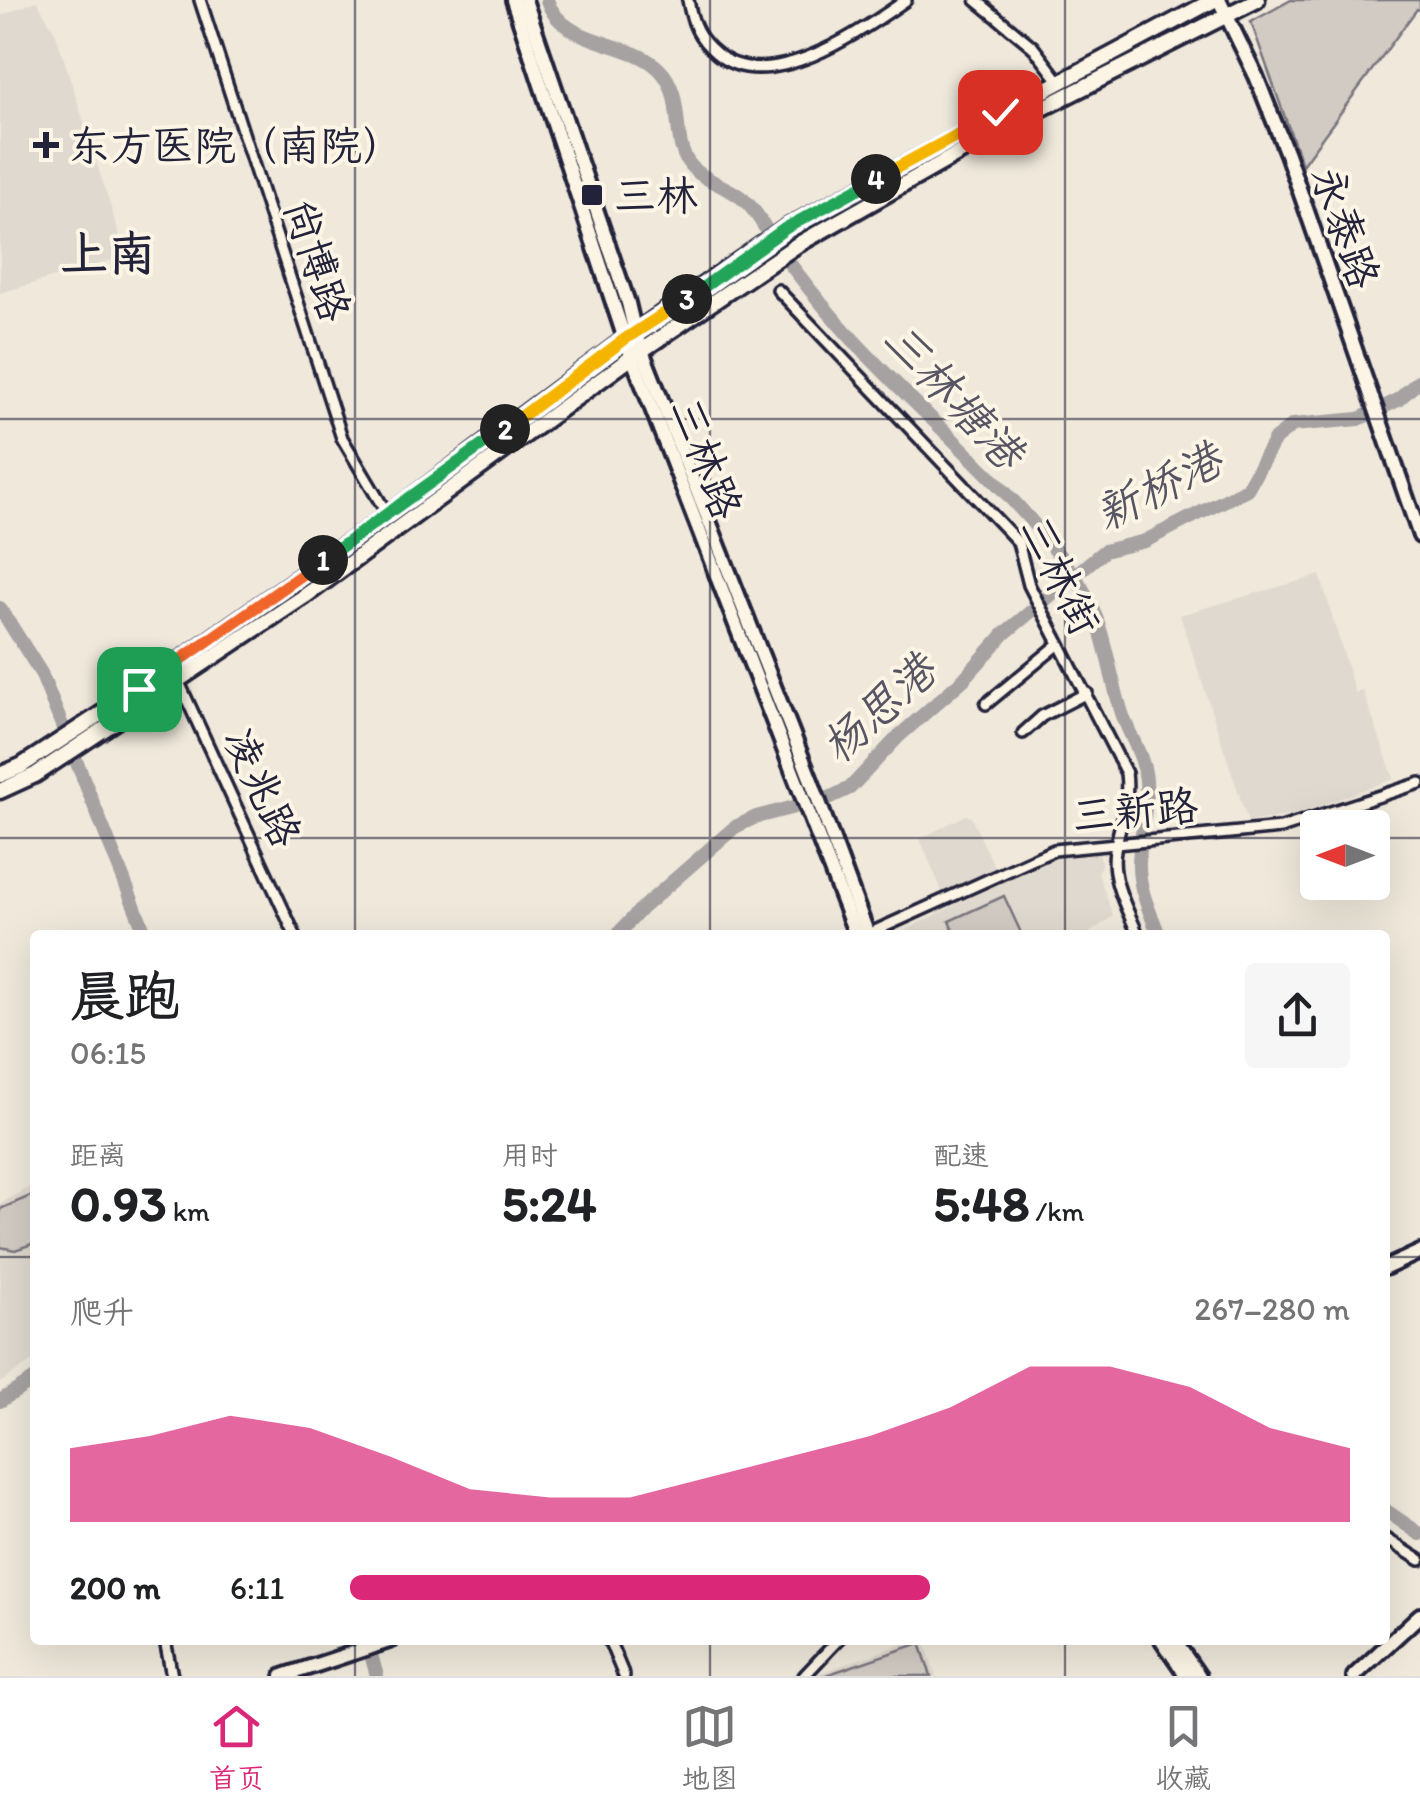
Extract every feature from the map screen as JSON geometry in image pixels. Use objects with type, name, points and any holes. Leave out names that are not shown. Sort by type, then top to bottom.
[{"type":"main road","name":"三林路","points":[[512,0],[630,336],[806,784],[854,930]]},
{"type":"main road","name":"三林路","points":[[525,0],[628,303],[630,336]]},
{"type":"main road","points":[[0,792],[58,750],[79,728],[388,515],[630,336],[786,228],[1216,0]]},
{"type":"main road","name":"永泰路","points":[[1216,0],[1228,16],[1256,76],[1287,154],[1420,536]]},
{"type":"main road","points":[[0,775],[84,743],[178,681],[797,246],[1005,127],[1257,0]]},
{"type":"main road","name":"三林路","points":[[818,817],[865,930]]},
{"type":"main road","points":[[1390,1266],[1420,1252]]},
{"type":"main road","points":[[1390,1642],[1420,1614]]},
{"type":"main road","points":[[282,1676],[378,1645]]},
{"type":"main road","points":[[1165,1645],[1187,1676]]},
{"type":"main road","points":[[1177,1645],[1198,1676]]},
{"type":"main road","points":[[1354,1676],[1387,1645]]},
{"type":"street","name":"尚博路","points":[[200,0],[342,438],[397,530]]},
{"type":"street","points":[[688,0],[692,21],[703,42],[726,62],[748,70],[798,62],[906,0]]},
{"type":"street","points":[[976,0],[1033,47],[1058,81]]},
{"type":"street","name":"三林街","points":[[778,290],[1018,542],[1029,585],[1127,777],[1120,842],[1114,854],[1118,883],[1136,930]]},
{"type":"street","points":[[986,704],[1060,644]]},
{"type":"street","name":"凌兆路","points":[[172,666],[293,930]]},
{"type":"street","points":[[1023,732],[1042,716],[1087,693]]},
{"type":"street","name":"三新路","points":[[878,930],[1054,850],[1282,828],[1420,784]]},
{"type":"street","points":[[1390,1541],[1420,1560]]},
{"type":"street","points":[[165,1645],[172,1676]]},
{"type":"street","points":[[610,1645],[624,1676]]},
{"type":"street","points":[[804,1676],[833,1645]]},
{"type":"shaded area","points":[[1291,0],[1420,0],[1420,10],[1302,165],[1251,22]]},
{"type":"shaded area","name":"东方医院（南院）","points":[[37,1],[56,34],[126,256],[0,293],[0,16]]},
{"type":"shaded area","points":[[1320,575],[1355,693],[1363,691],[1394,779],[1294,815],[1248,822],[1180,615]]},
{"type":"shaded area","points":[[966,815],[971,817],[996,870],[944,896],[920,839]]},
{"type":"shaded area","points":[[1099,848],[1098,873],[1113,916],[1094,930],[907,930],[1052,854]]},
{"type":"shaded area","points":[[1004,896],[1020,930],[954,930],[949,921]]},
{"type":"shaded area","points":[[30,1187],[30,1362],[0,1383],[0,1204]]},
{"type":"shaded area","points":[[30,1196],[30,1245],[15,1250],[0,1247],[0,1209]]},
{"type":"shaded area","points":[[899,1645],[926,1645],[936,1676],[811,1676]]},
{"type":"shaded area","points":[[921,1645],[931,1676],[823,1676]]},
{"type":"waterway","name":"三林塘港","points":[[547,0],[566,26],[631,52],[659,69],[673,92],[681,146],[692,167],[748,204],[836,320],[1021,509],[1073,574],[1099,626],[1123,716],[1145,771],[1139,872],[1157,930]]},
{"type":"waterway","name":"杨思港","points":[[622,930],[735,827],[850,788],[899,736],[964,679],[1005,633],[1104,551],[1145,541],[1247,489],[1275,439],[1293,425],[1359,419],[1398,400],[1420,380]]},
{"type":"waterway","points":[[0,608],[41,673],[144,930]]},
{"type":"waterway","name":"杨思港","points":[[0,1401],[30,1382]]},
{"type":"waterway","name":"三林塘港","points":[[1390,1513],[1420,1534]]},
{"type":"waterway","points":[[368,1645],[377,1676]]},
{"type":"place","name":"东方医院（南院）","points":[[46,145]]},
{"type":"place","name":"三林","points":[[592,195]]},
{"type":"district","name":"上南","points":[[108,253]]},
{"type":"route","points":[[139,689],[388,515],[625,339],[786,228],[1000,112]]},
{"type":"water label","name":"新桥港","points":[[1158,486]]}]
